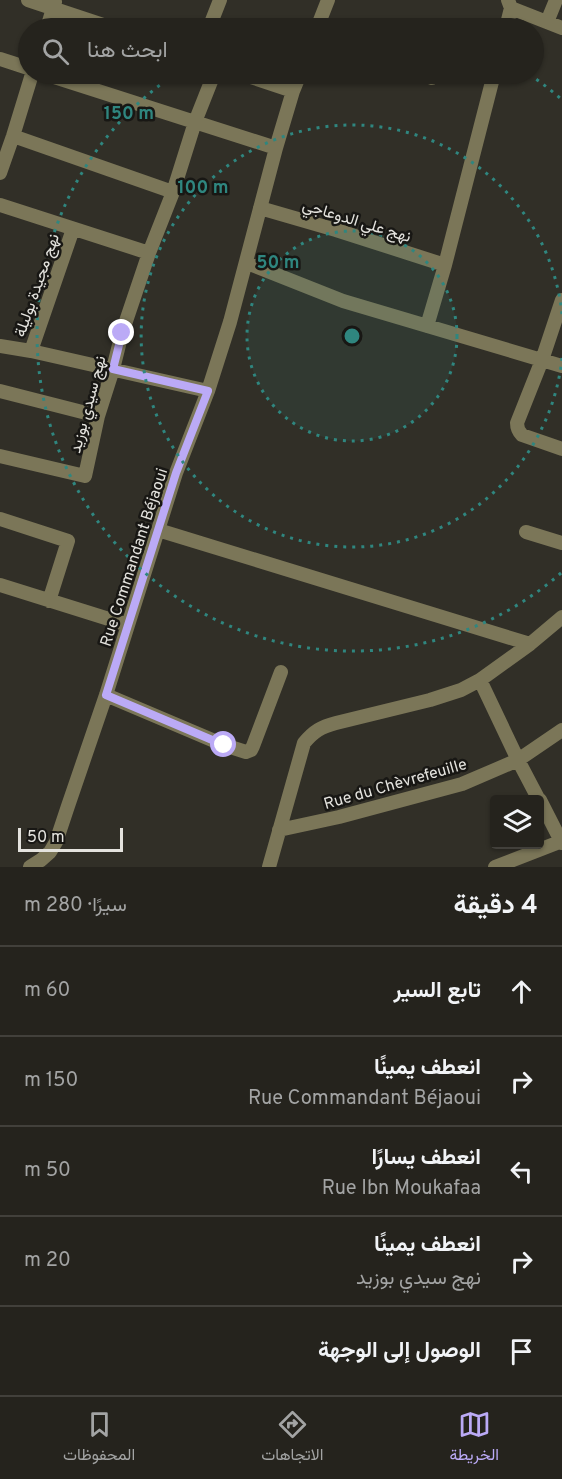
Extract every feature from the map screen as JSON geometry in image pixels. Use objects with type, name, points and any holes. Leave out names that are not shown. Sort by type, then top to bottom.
[{"type":"street","points":[[28,0],[55,4],[88,18]]},
{"type":"street","points":[[213,18],[220,0]]},
{"type":"street","points":[[322,18],[328,0]]},
{"type":"street","points":[[547,22],[556,0]]},
{"type":"street","points":[[509,4],[539,18]]},
{"type":"street","points":[[544,21],[562,28]]},
{"type":"street","points":[[0,59],[18,65]]},
{"type":"street","points":[[0,173],[29,84]]},
{"type":"street","points":[[76,84],[276,148]]},
{"type":"street","name":"نهج سيدي بوزيد","points":[[0,456],[85,476],[98,416],[122,333],[210,84]]},
{"type":"street","points":[[272,84],[293,91]]},
{"type":"street","name":"Rue Commandant Béjaoui","points":[[30,867],[50,852],[56,842],[106,695],[176,473],[208,391],[230,322],[276,148],[296,84]]},
{"type":"street","points":[[427,326],[491,84]]},
{"type":"street","points":[[13,136],[173,192]]},
{"type":"street","points":[[0,205],[149,253]]},
{"type":"street","name":"نهج علي الدوعاجي","points":[[260,208],[444,265]]},
{"type":"street","name":"نهج مجيدة بوليلة","points":[[31,351],[73,229]]},
{"type":"street","points":[[247,263],[343,302],[562,366]]},
{"type":"street","points":[[562,300],[543,360],[517,423],[522,435],[562,449]]},
{"type":"street","points":[[0,346],[208,391]]},
{"type":"street","points":[[0,391],[98,416]]},
{"type":"street","points":[[1,524],[68,541],[49,600]]},
{"type":"street","points":[[158,530],[530,644]]},
{"type":"street","points":[[526,532],[562,543]]},
{"type":"street","points":[[0,585],[128,625]]},
{"type":"street","points":[[268,867],[304,742],[311,734],[322,727],[461,690],[480,680],[530,644],[562,617]]},
{"type":"street","points":[[106,695],[246,753],[253,746],[281,672]]},
{"type":"street","points":[[480,680],[536,795]]},
{"type":"street","name":"Rue du Chèvrefeuille","points":[[279,830],[339,817],[462,784],[518,760],[562,730]]},
{"type":"street","points":[[495,867],[562,842],[544,809]]},
{"type":"route","points":[[122,333],[113,369],[208,391],[176,473],[106,695],[224,745]]}]
